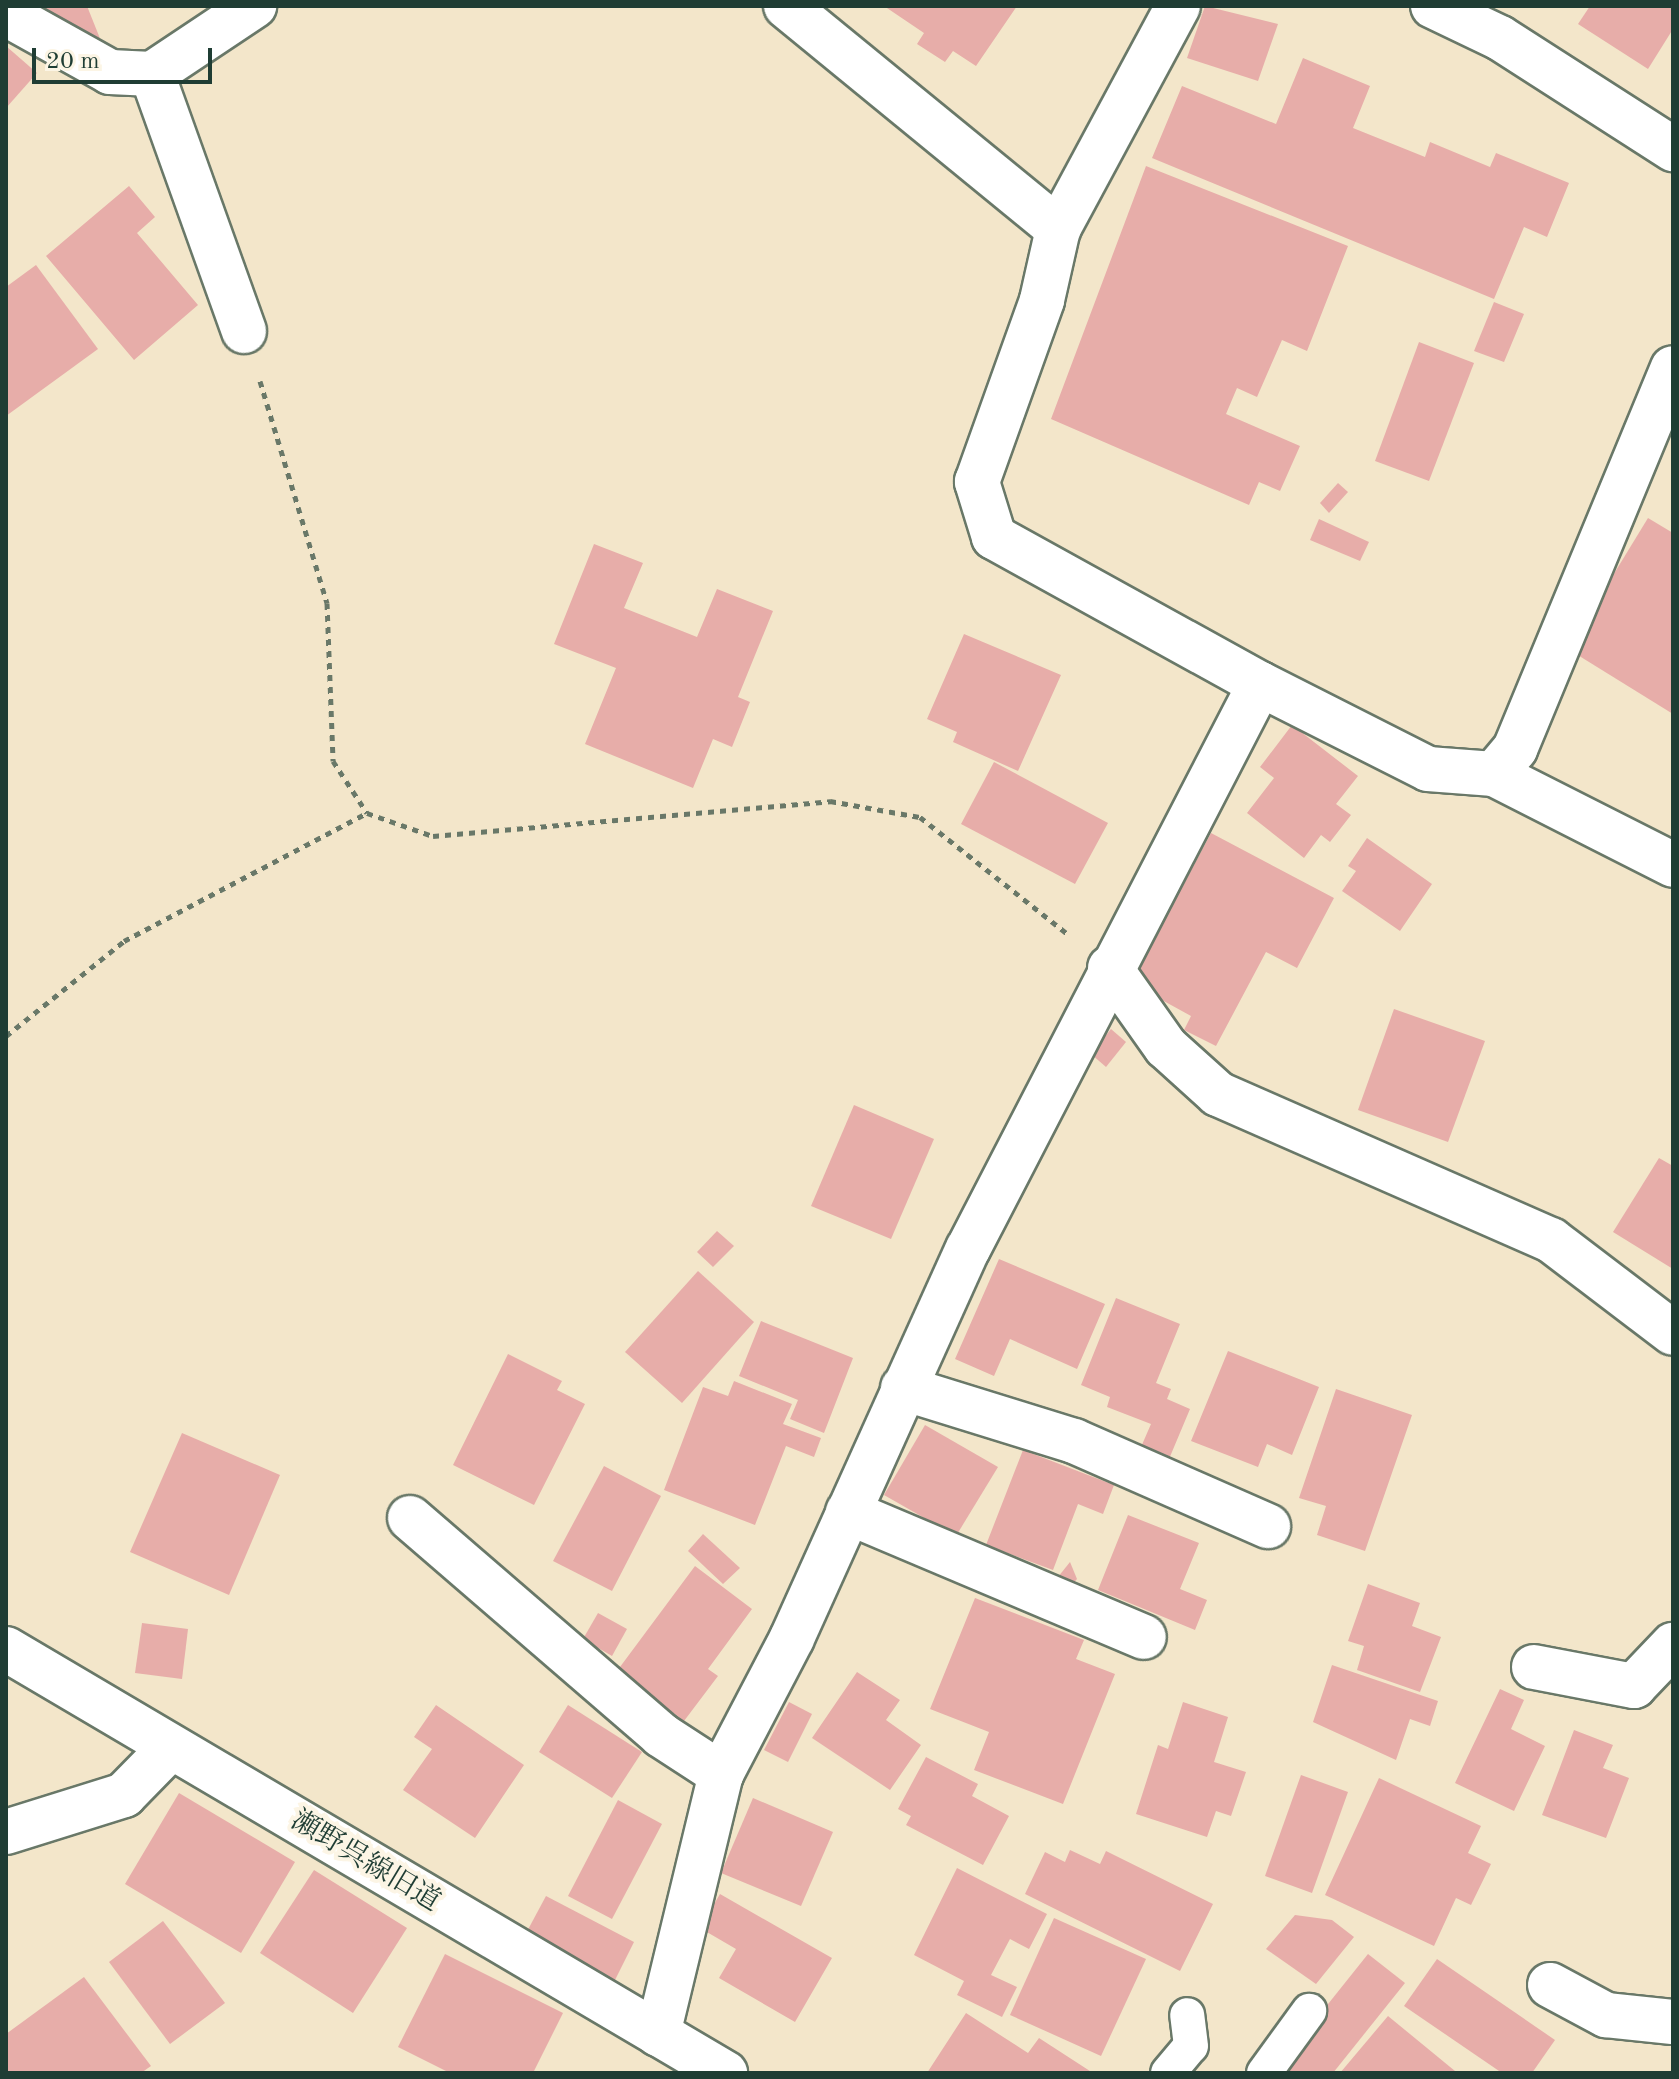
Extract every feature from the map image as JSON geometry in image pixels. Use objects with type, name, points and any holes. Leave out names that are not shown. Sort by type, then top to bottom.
[{"type":"street","points":[[6,14],[110,72],[152,74],[254,6]]},
{"type":"street","points":[[786,6],[1058,229]]},
{"type":"street","points":[[1178,6],[1058,229],[1042,300],[977,482],[994,537],[1260,684],[1428,769],[1494,774],[1673,865]]},
{"type":"street","points":[[1433,6],[1500,38],[1673,149]]},
{"type":"street","points":[[152,74],[244,331]]},
{"type":"street","points":[[1494,774],[1515,749],[1673,368]]},
{"type":"street","points":[[658,2034],[721,1774],[848,1512],[903,1388],[1110,968],[1260,684]]},
{"type":"street","points":[[1110,968],[1166,1047],[1218,1094],[1551,1240],[1673,1333]]},
{"type":"street","points":[[903,1388],[1074,1441],[1268,1526]]},
{"type":"street","points":[[848,1512],[1144,1637]]},
{"type":"street","points":[[410,1518],[661,1735],[721,1774]]},
{"type":"street","points":[[1534,1667],[1634,1686],[1673,1645]]},
{"type":"street","name":"瀬野呉線旧道","points":[[6,1649],[725,2073]]},
{"type":"street","points":[[6,1832],[124,1795],[171,1747]]},
{"type":"street","points":[[1550,1985],[1606,2015],[1673,2022]]},
{"type":"lane","points":[[1264,2073],[1309,2011]]},
{"type":"lane","points":[[1168,2073],[1191,2046],[1187,2015]]},
{"type":"path","points":[[244,331],[327,603],[333,761],[367,813],[433,836],[830,801],[920,817],[1110,968]]},
{"type":"path","points":[[6,1036],[124,941],[367,813]]},
{"type":"building","points":[[34,6],[87,6],[107,56]]},
{"type":"building","points":[[884,6],[1017,6],[976,66],[953,51],[945,62],[917,44],[924,33]]},
{"type":"building","points":[[1205,6],[1278,24],[1258,81],[1187,58]]},
{"type":"building","points":[[1590,6],[1673,6],[1673,29],[1648,69],[1578,24]]},
{"type":"building","points":[[6,46],[37,73],[6,108]]},
{"type":"building","points":[[1303,58],[1370,86],[1353,128],[1425,157],[1430,142],[1490,167],[1496,153],[1569,183],[1547,237],[1524,227],[1494,299],[1152,158],[1182,86],[1276,124]]},
{"type":"building","points":[[1146,166],[1348,246],[1307,351],[1282,340],[1257,397],[1237,388],[1226,414],[1300,446],[1280,491],[1259,482],[1249,505],[1051,419]]},
{"type":"building","points":[[129,186],[155,217],[137,233],[198,305],[134,360],[46,256]]},
{"type":"building","points":[[36,265],[98,349],[6,416],[6,287]]},
{"type":"building","points":[[1494,302],[1524,314],[1504,362],[1474,351]]},
{"type":"building","points":[[1419,342],[1474,363],[1429,481],[1375,461]]},
{"type":"building","points":[[1338,483],[1348,492],[1329,513],[1320,503]]},
{"type":"building","points":[[1648,518],[1673,533],[1673,714],[1568,649]]},
{"type":"building","points":[[1319,519],[1369,542],[1360,561],[1310,540]]},
{"type":"building","points":[[594,544],[643,563],[624,608],[697,637],[717,589],[773,611],[738,697],[750,702],[732,747],[713,739],[693,788],[585,744],[616,668],[554,644]]},
{"type":"building","points":[[964,634],[1061,675],[1018,771],[953,742],[957,732],[927,719]]},
{"type":"building","points":[[1292,725],[1358,776],[1336,804],[1351,815],[1330,842],[1321,835],[1304,858],[1247,813],[1274,778],[1260,767]]},
{"type":"building","points":[[994,762],[1108,823],[1075,884],[961,824]]},
{"type":"building","points":[[1211,833],[1334,898],[1297,968],[1266,952],[1216,1046],[1184,1030],[1191,1016],[1131,983]]},
{"type":"building","points":[[1367,838],[1432,884],[1400,931],[1342,891],[1356,871],[1348,866]]},
{"type":"building","points":[[1394,1009],[1485,1041],[1448,1142],[1358,1110]]},
{"type":"building","points":[[1111,1029],[1126,1042],[1106,1067],[1091,1054]]},
{"type":"building","points":[[854,1105],[934,1139],[891,1239],[811,1206]]},
{"type":"building","points":[[1659,1158],[1673,1166],[1673,1269],[1613,1232]]},
{"type":"building","points":[[717,1231],[734,1246],[713,1267],[697,1252]]},
{"type":"building","points":[[999,1259],[1105,1304],[1077,1369],[1010,1339],[994,1376],[955,1359]]},
{"type":"building","points":[[698,1271],[754,1322],[682,1403],[625,1352]]},
{"type":"building","points":[[1116,1298],[1180,1324],[1156,1383],[1171,1389],[1167,1399],[1190,1409],[1169,1459],[1141,1447],[1151,1424],[1107,1407],[1110,1397],[1081,1385]]},
{"type":"building","points":[[761,1321],[853,1358],[824,1433],[790,1419],[798,1400],[739,1376]]},
{"type":"building","points":[[1228,1351],[1319,1387],[1292,1455],[1267,1444],[1258,1467],[1191,1441]]},
{"type":"building","points":[[508,1354],[562,1381],[557,1390],[585,1404],[534,1505],[453,1465]]},
{"type":"building","points":[[734,1381],[792,1404],[783,1424],[821,1438],[814,1457],[786,1446],[755,1525],[664,1490],[703,1387],[728,1396]]},
{"type":"building","points":[[1336,1389],[1412,1415],[1365,1551],[1317,1535],[1326,1506],[1299,1498]]},
{"type":"building","points":[[925,1425],[998,1467],[956,1536],[884,1495]]},
{"type":"building","points":[[182,1433],[280,1475],[229,1595],[130,1552]]},
{"type":"building","points":[[1023,1450],[1114,1485],[1103,1514],[1078,1504],[1053,1570],[986,1545]]},
{"type":"building","points":[[604,1466],[661,1496],[612,1591],[553,1561]]},
{"type":"building","points":[[1128,1515],[1199,1543],[1180,1589],[1207,1600],[1195,1630],[1098,1590]]},
{"type":"building","points":[[703,1534],[740,1568],[723,1584],[688,1551]]},
{"type":"building","points":[[1070,1562],[1077,1579],[1070,1587],[1058,1577]]},
{"type":"building","points":[[695,1566],[752,1609],[708,1669],[718,1676],[684,1721],[617,1671]]},
{"type":"building","points":[[1368,1584],[1420,1603],[1412,1626],[1441,1637],[1420,1692],[1357,1670],[1364,1646],[1348,1641]]},
{"type":"building","points":[[975,1598],[1084,1640],[1076,1659],[1115,1674],[1063,1804],[974,1770],[989,1732],[930,1709]]},
{"type":"building","points":[[598,1613],[627,1629],[612,1656],[583,1639]]},
{"type":"building","points":[[142,1623],[188,1629],[182,1679],[135,1673]]},
{"type":"building","points":[[1332,1665],[1438,1701],[1430,1726],[1410,1719],[1396,1760],[1313,1722]]},
{"type":"building","points":[[857,1672],[900,1700],[886,1720],[921,1745],[890,1790],[812,1738]]},
{"type":"building","points":[[1500,1689],[1524,1700],[1511,1729],[1545,1746],[1514,1811],[1455,1783]]},
{"type":"building","points":[[789,1702],[812,1714],[788,1762],[764,1750]]},
{"type":"building","points":[[1183,1702],[1228,1717],[1214,1762],[1246,1772],[1231,1816],[1216,1811],[1207,1837],[1136,1814],[1158,1745],[1168,1749]]},
{"type":"building","points":[[436,1705],[524,1765],[475,1838],[403,1790],[432,1749],[414,1737]]},
{"type":"building","points":[[568,1705],[642,1752],[612,1798],[539,1752]]},
{"type":"building","points":[[1574,1730],[1613,1745],[1603,1768],[1629,1778],[1606,1838],[1542,1815]]},
{"type":"building","points":[[926,1757],[978,1784],[972,1796],[1009,1816],[983,1865],[906,1825],[911,1816],[898,1809]]},
{"type":"building","points":[[1301,1775],[1348,1792],[1312,1893],[1265,1876]]},
{"type":"building","points":[[1379,1778],[1481,1826],[1468,1853],[1491,1864],[1471,1905],[1456,1898],[1434,1946],[1325,1895]]},
{"type":"building","points":[[179,1793],[295,1862],[241,1953],[125,1884]]},
{"type":"building","points":[[753,1798],[833,1832],[801,1906],[721,1873]]},
{"type":"building","points":[[618,1800],[662,1824],[612,1919],[568,1896]]},
{"type":"building","points":[[1070,1850],[1100,1864],[1106,1851],[1213,1904],[1180,1971],[1025,1894],[1045,1852],[1065,1862]]},
{"type":"building","points":[[957,1868],[1047,1914],[1029,1949],[1010,1939],[991,1975],[1017,1987],[1002,2017],[957,1995],[964,1981],[914,1955]]},
{"type":"building","points":[[314,1870],[407,1928],[353,2013],[260,1953]]},
{"type":"building","points":[[720,1894],[832,1958],[795,2022],[719,1978],[736,1949],[700,1928]]},
{"type":"building","points":[[546,1896],[634,1942],[613,1984],[524,1937]]},
{"type":"building","points":[[1295,1915],[1332,1920],[1354,1937],[1316,1984],[1266,1949]]},
{"type":"building","points":[[1054,1918],[1146,1959],[1101,2056],[1010,2015]]},
{"type":"building","points":[[163,1921],[225,2003],[170,2044],[109,1962]]},
{"type":"building","points":[[445,1954],[563,2013],[533,2073],[450,2073],[398,2047]]},
{"type":"building","points":[[1368,1954],[1405,1983],[1333,2073],[1273,2073]]},
{"type":"building","points":[[1437,1959],[1555,2040],[1532,2073],[1502,2073],[1404,2006]]},
{"type":"building","points":[[84,1977],[151,2066],[141,2073],[6,2073],[6,2034]]},
{"type":"building","points":[[966,2013],[1028,2053],[1039,2038],[1093,2073],[927,2073]]},
{"type":"building","points":[[1388,2016],[1455,2071],[1454,2073],[1340,2073]]}]
